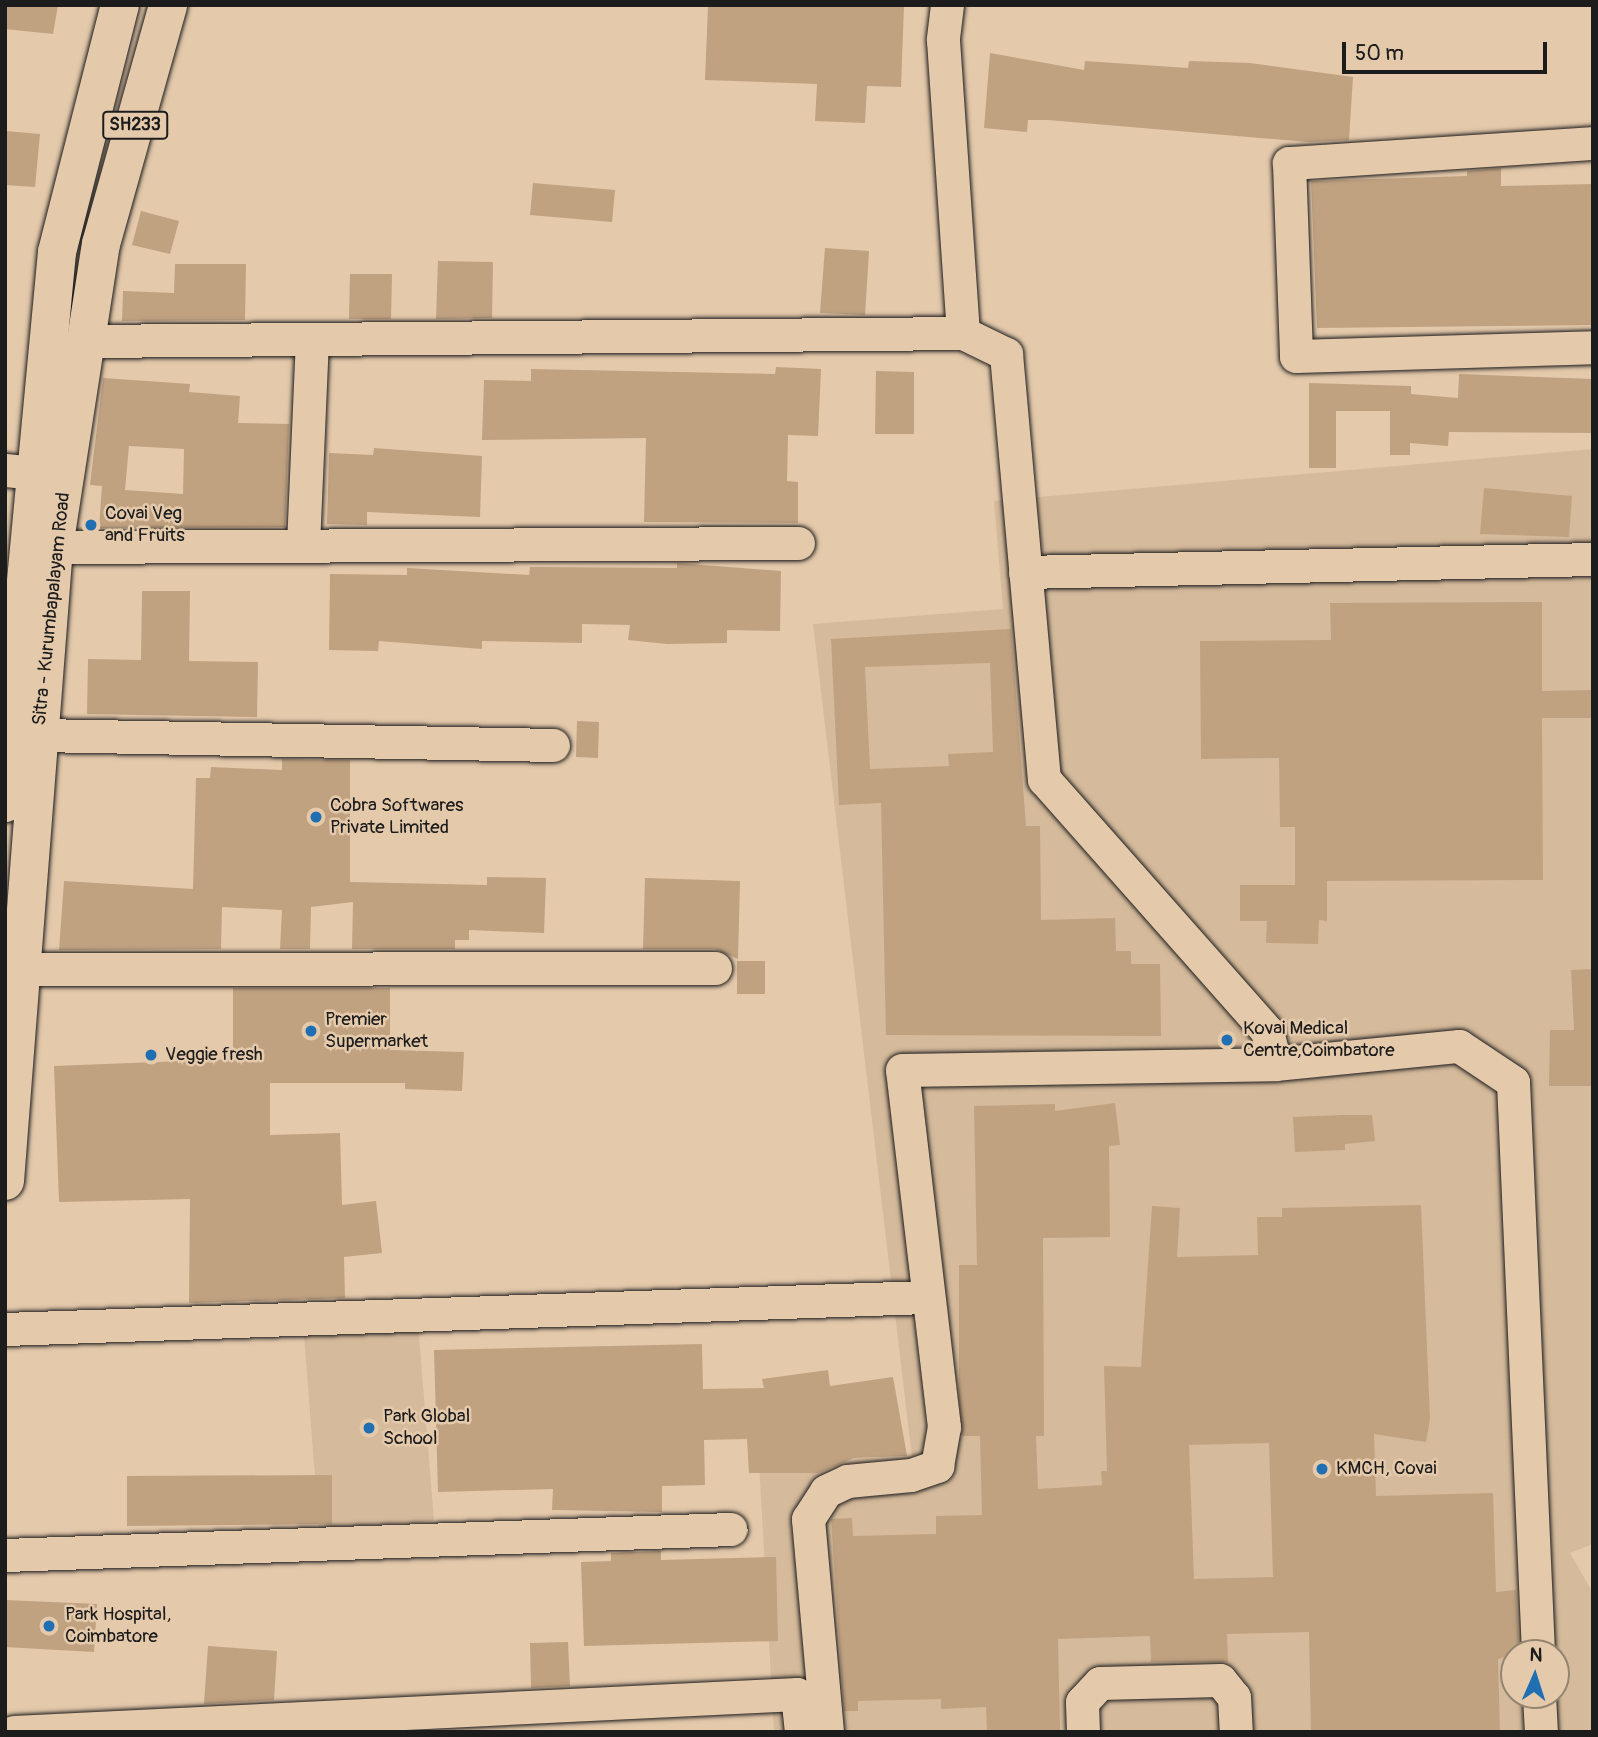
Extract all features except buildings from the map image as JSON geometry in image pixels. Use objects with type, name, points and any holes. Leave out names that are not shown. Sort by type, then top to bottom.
[{"type":"main road","points":[[34,473],[57,252],[120,5]]},
{"type":"main road","name":"Sitra - Kurumbapalayam Road","points":[[5,1181],[22,969],[18,737],[34,473],[88,341],[102,244],[168,5]]},
{"type":"main road","name":"Sitra - Kurumbapalayam Road","points":[[5,803],[54,547],[34,473]]},
{"type":"street","points":[[947,5],[943,40],[963,333]]},
{"type":"street","points":[[1593,144],[1289,163],[1296,356],[1593,347]]},
{"type":"street","points":[[88,341],[963,333],[1006,355],[1044,779],[1267,1031],[1275,1064]]},
{"type":"street","points":[[303,545],[312,339]]},
{"type":"street","points":[[54,547],[799,543]]},
{"type":"street","points":[[1026,572],[1593,559]]},
{"type":"street","points":[[18,737],[554,745]]},
{"type":"street","points":[[22,969],[715,968]]},
{"type":"street","points":[[827,1732],[808,1519],[826,1491],[847,1481],[911,1475],[937,1466],[944,1427],[926,1297],[902,1069],[1275,1064],[1459,1046],[1513,1082],[1537,1639]]},
{"type":"street","points":[[5,1329],[926,1297]]},
{"type":"street","points":[[5,1555],[732,1529]]},
{"type":"street","points":[[1083,1732],[1082,1702],[1100,1683],[1220,1680],[1234,1697],[1236,1732]]},
{"type":"street","points":[[14,1732],[797,1694],[801,1732]]},
{"type":"street","points":[[1540,1709],[1541,1732]]},
{"type":"shaded area","name":"Kovai Medical Centre,Coimbatore","points":[[1593,449],[1593,1544],[1570,1553],[1593,1593],[1593,1732],[774,1732],[759,1461],[912,1457],[813,624],[1003,609],[994,501]]},
{"type":"shaded area","name":"Park Global School","points":[[418,1323],[434,1521],[319,1528],[304,1335]]},
{"type":"place","name":"Covai Veg and Fruits","points":[[91,525]]},
{"type":"place","name":"Cobra Softwares Private Limited","points":[[316,817]]},
{"type":"place","name":"Premier Supermarket","points":[[311,1031]]},
{"type":"place","name":"Kovai Medical Centre,Coimbatore","points":[[1227,1040]]},
{"type":"place","name":"Veggie fresh","points":[[151,1055]]},
{"type":"place","name":"Park Global School","points":[[369,1428]]},
{"type":"place","name":"KMCH, Covai","points":[[1322,1469]]},
{"type":"place","name":"Park Hospital, Coimbatore","points":[[49,1626]]}]
